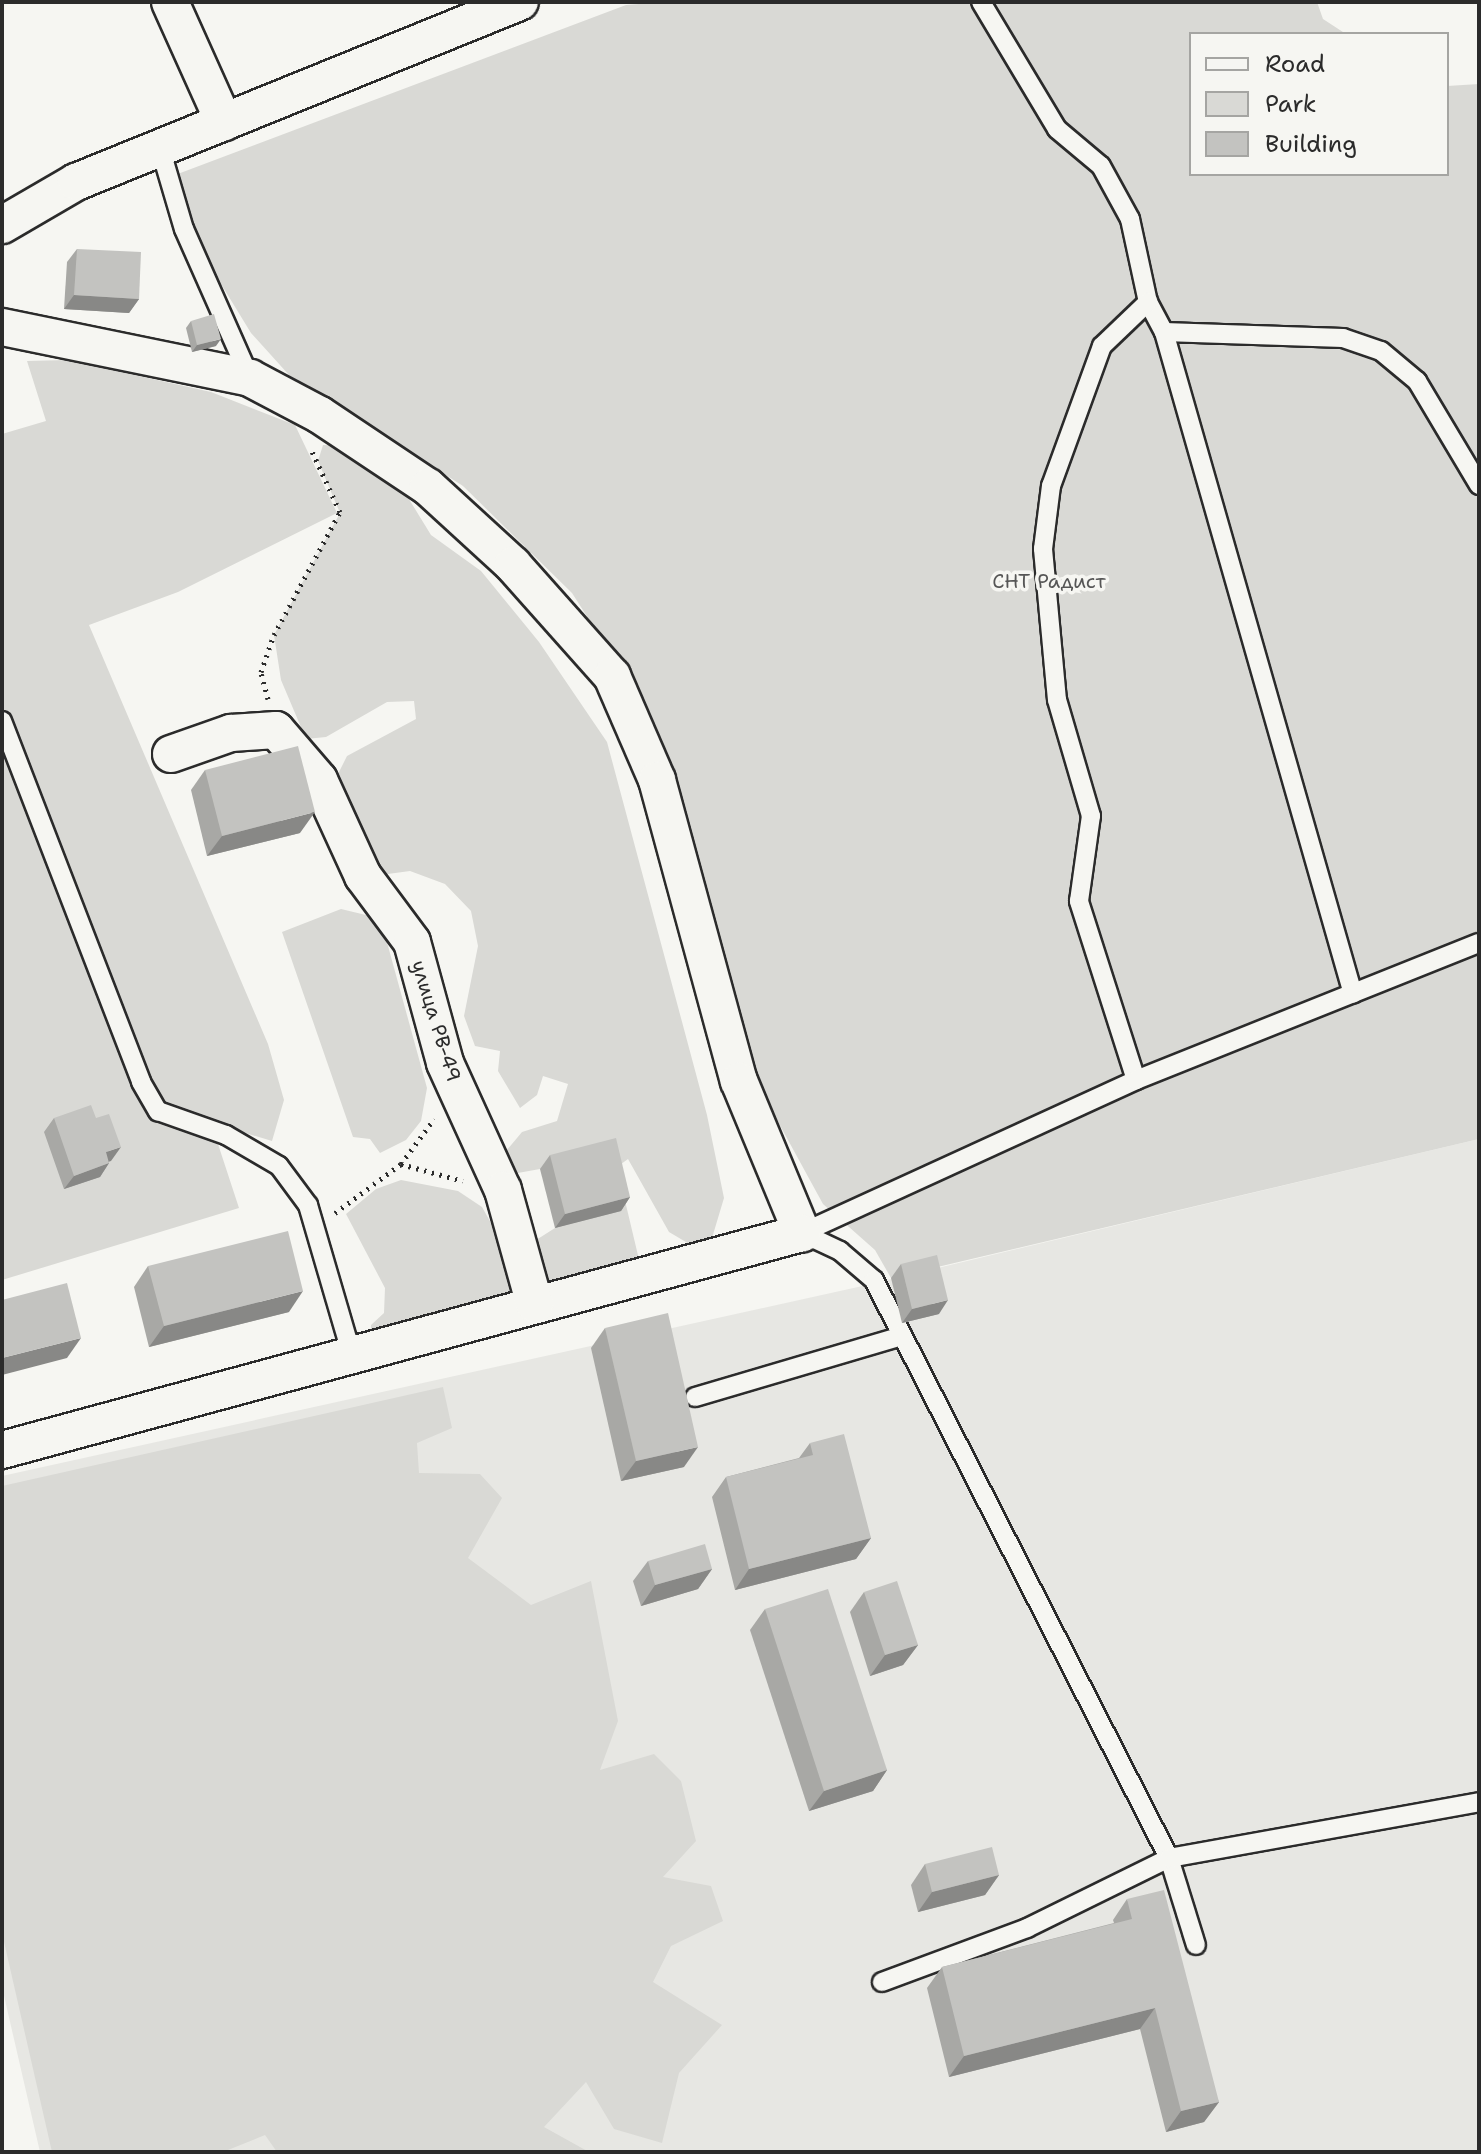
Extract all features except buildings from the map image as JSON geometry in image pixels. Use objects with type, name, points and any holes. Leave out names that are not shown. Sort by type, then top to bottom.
[{"type":"street","points":[[170,2],[224,122]]},
{"type":"street","points":[[2,225],[76,182],[161,151],[224,122],[520,2]]},
{"type":"street","points":[[2,327],[250,378],[304,406],[428,487],[513,565],[612,676],[657,780],[739,1081],[802,1233],[2,1450]]},
{"type":"street","points":[[171,754],[231,733],[276,730]]},
{"type":"street","name":"улица РВ-49","points":[[276,730],[319,780],[363,876],[412,942],[445,1063],[503,1190],[535,1305]]},
{"type":"lane","points":[[981,2],[1057,129],[1101,166],[1130,219],[1148,302],[1164,332],[1353,994]]},
{"type":"lane","points":[[161,151],[184,229],[250,378]]},
{"type":"lane","points":[[1136,1080],[1079,901],[1091,816],[1057,700],[1043,549],[1051,486],[1102,346],[1148,302]]},
{"type":"lane","points":[[1164,332],[1343,338],[1381,351],[1417,381],[1479,485]]},
{"type":"lane","points":[[2,721],[158,1111],[226,1135],[279,1166],[314,1224],[352,1355]]},
{"type":"lane","points":[[802,1233],[1136,1080],[1479,943]]},
{"type":"lane","points":[[802,1233],[840,1251],[874,1280],[1169,1858],[1196,1945]]},
{"type":"lane","points":[[695,1397],[902,1336]]},
{"type":"lane","points":[[882,1982],[1027,1928],[1169,1858],[1479,1802]]},
{"type":"path","points":[[276,730],[261,672],[340,512],[299,424],[304,406]]},
{"type":"path","points":[[314,1224],[401,1164],[473,1187]]},
{"type":"shaded area","points":[[1479,1139],[1479,2152],[40,2152],[2,1987],[2,1476],[858,1287]]},
{"type":"green space","name":"СНТ Радист","points":[[664,2],[1317,2],[1323,19],[1343,32],[1189,32],[1189,176],[1449,176],[1449,86],[1479,84],[1479,1139],[891,1278],[875,1250],[823,1204],[753,1076],[620,668],[572,593],[463,486],[289,375],[251,333],[210,266],[175,175],[626,5]]},
{"type":"green space","points":[[67,360],[211,392],[295,425],[337,513],[178,592],[89,625],[268,1044],[284,1100],[272,1141],[222,1126],[217,1141],[239,1208],[2,1280],[2,434],[46,421],[27,361]]},
{"type":"green space","points":[[323,445],[345,446],[396,478],[431,535],[481,571],[539,642],[607,742],[707,1115],[724,1198],[712,1238],[691,1245],[669,1232],[628,1159],[617,1167],[641,1268],[544,1293],[533,1242],[555,1228],[620,1211],[540,1169],[506,1175],[506,1151],[522,1132],[557,1121],[568,1084],[543,1076],[537,1095],[520,1108],[498,1071],[500,1051],[475,1046],[464,1016],[478,946],[471,911],[445,884],[410,871],[373,876],[334,782],[347,756],[416,719],[414,701],[387,702],[326,737],[306,739],[281,680],[274,635],[340,513],[318,461]]},
{"type":"green space","points":[[341,909],[370,916],[385,935],[427,1088],[421,1121],[406,1140],[380,1153],[370,1139],[353,1137],[282,932]]},
{"type":"green space","points":[[401,1180],[458,1191],[482,1207],[504,1246],[518,1296],[371,1340],[371,1325],[384,1313],[385,1288],[346,1214],[376,1189]]},
{"type":"green space","points":[[443,1387],[452,1428],[417,1443],[419,1473],[480,1474],[502,1498],[468,1558],[531,1605],[591,1581],[618,1721],[600,1770],[654,1754],[681,1781],[696,1841],[663,1877],[711,1886],[723,1921],[671,1946],[653,1982],[722,2025],[679,2073],[662,2143],[614,2129],[586,2082],[544,2127],[589,2152],[277,2152],[265,2135],[223,2152],[52,2152],[2,1933],[2,1486]]}]
